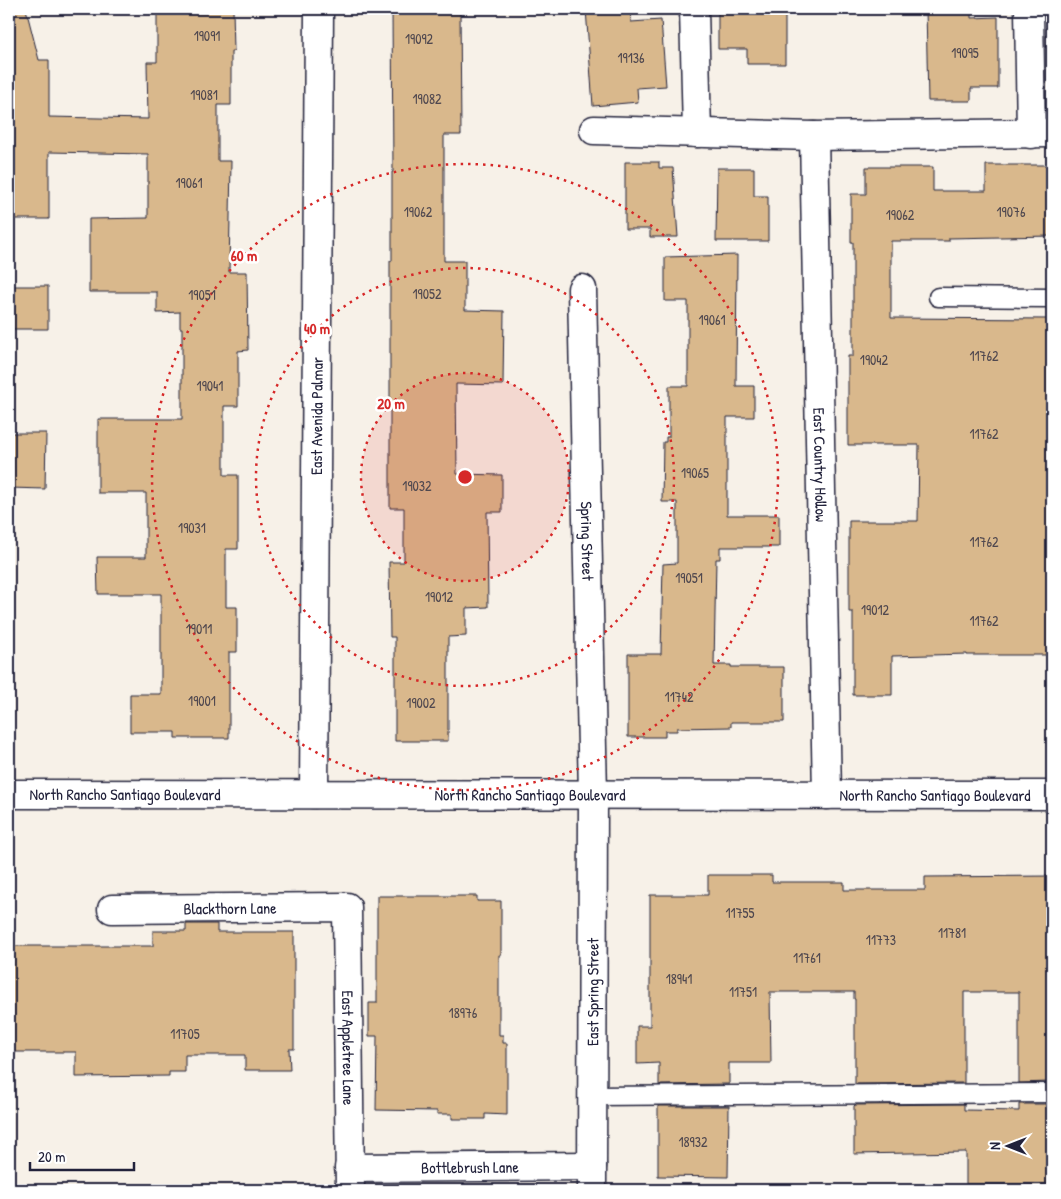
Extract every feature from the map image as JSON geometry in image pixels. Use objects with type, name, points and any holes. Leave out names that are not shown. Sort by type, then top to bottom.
[{"type":"street","name":"East Avenida Palmar","points":[[314,794],[319,9]]},
{"type":"street","points":[[694,9],[697,133]]},
{"type":"street","points":[[594,130],[814,136],[1042,134],[1029,9]]},
{"type":"street","name":"East Country Hollow","points":[[814,136],[827,795]]},
{"type":"street","name":"Spring Street","points":[[582,289],[593,794]]},
{"type":"street","name":"North Rancho Santiago Boulevard","points":[[9,794],[1052,795]]},
{"type":"street","name":"East Spring Street","points":[[592,1178],[593,794]]},
{"type":"street","name":"Blackthorn Lane","points":[[112,909],[347,907]]},
{"type":"street","name":"East Appletree Lane","points":[[347,907],[350,1179]]},
{"type":"street","name":"Bottlebrush Lane","points":[[350,1179],[592,1178]]},
{"type":"lane","points":[[938,297],[1052,298]]},
{"type":"lane","points":[[592,1096],[1052,1093]]},
{"type":"building","points":[[9,9],[26,9],[39,60],[49,60],[49,117],[148,119],[147,62],[157,62],[157,9],[233,9],[234,51],[231,51],[231,105],[218,105],[218,161],[231,161],[229,272],[247,272],[248,350],[238,351],[238,406],[224,406],[224,475],[238,475],[238,549],[226,549],[226,607],[237,607],[237,652],[229,652],[229,738],[175,738],[175,732],[130,732],[130,694],[161,694],[161,594],[98,594],[97,557],[146,557],[146,493],[98,493],[98,419],[182,419],[182,328],[180,328],[180,312],[157,313],[157,292],[89,292],[89,219],[148,218],[148,154],[49,152],[49,219],[9,219]]},
{"type":"building","points":[[392,9],[460,9],[461,135],[444,135],[444,261],[465,261],[465,310],[504,311],[503,385],[456,384],[457,474],[502,475],[502,512],[487,512],[488,607],[466,608],[466,636],[448,637],[448,741],[395,741],[395,637],[390,637],[389,562],[404,562],[404,508],[390,508],[390,261],[392,261],[393,172]]},
{"type":"building","points":[[586,9],[630,9],[631,22],[661,20],[666,86],[637,88],[638,102],[593,106]]},
{"type":"building","points":[[718,9],[785,9],[785,64],[747,64],[747,49],[718,49]]},
{"type":"building","points":[[926,9],[971,9],[971,18],[998,17],[998,88],[971,88],[971,101],[928,101]]},
{"type":"building","points":[[625,162],[659,162],[659,168],[673,168],[678,237],[650,237],[650,229],[625,229]]},
{"type":"building","points":[[986,165],[1052,165],[1052,236],[949,238],[949,241],[891,241],[891,318],[1049,319],[1049,655],[967,654],[892,656],[892,695],[853,695],[853,612],[849,612],[849,521],[918,521],[919,445],[848,445],[848,356],[853,356],[851,194],[866,194],[866,167],[933,167],[933,191],[986,191]]},
{"type":"building","points":[[717,168],[754,168],[754,196],[768,196],[768,241],[716,241]]},
{"type":"building","points":[[737,255],[736,386],[754,386],[754,417],[727,417],[727,515],[779,515],[779,547],[720,547],[720,559],[716,559],[714,665],[731,665],[731,667],[784,667],[784,722],[731,722],[731,727],[677,728],[677,731],[665,731],[665,737],[628,737],[628,654],[661,654],[663,564],[677,563],[677,502],[662,502],[663,442],[666,442],[666,437],[669,437],[669,386],[688,386],[688,301],[665,301],[665,257]]},
{"type":"building","points":[[9,286],[48,286],[48,329],[9,329]]},
{"type":"building","points":[[9,433],[46,433],[45,489],[9,488]]},
{"type":"building","points":[[708,875],[772,875],[772,882],[844,882],[844,890],[925,890],[925,877],[1052,876],[1052,1064],[1049,1064],[1049,1082],[1019,1083],[1019,992],[964,992],[964,1083],[855,1084],[854,992],[770,992],[771,1063],[729,1063],[729,1084],[659,1085],[659,1063],[637,1064],[637,1026],[650,1026],[650,895],[708,895]]},
{"type":"building","points":[[377,896],[477,896],[477,901],[501,901],[499,1035],[503,1035],[503,1043],[507,1043],[507,1115],[485,1114],[485,1119],[452,1119],[452,1114],[437,1114],[437,1111],[376,1110],[377,1036],[369,1036],[369,1003],[377,1003]]},
{"type":"building","points":[[186,924],[217,924],[217,932],[294,932],[294,1049],[289,1049],[290,1070],[245,1070],[245,1055],[185,1055],[185,1072],[169,1072],[169,1076],[76,1077],[76,1052],[9,1052],[9,946],[153,946],[153,931],[186,931]]},
{"type":"building","points":[[964,1104],[964,1110],[1019,1111],[1019,1104],[1049,1104],[1049,1150],[1052,1150],[1052,1184],[966,1184],[966,1152],[854,1154],[855,1105]]},
{"type":"building","points":[[658,1106],[729,1106],[728,1177],[658,1176]]}]
